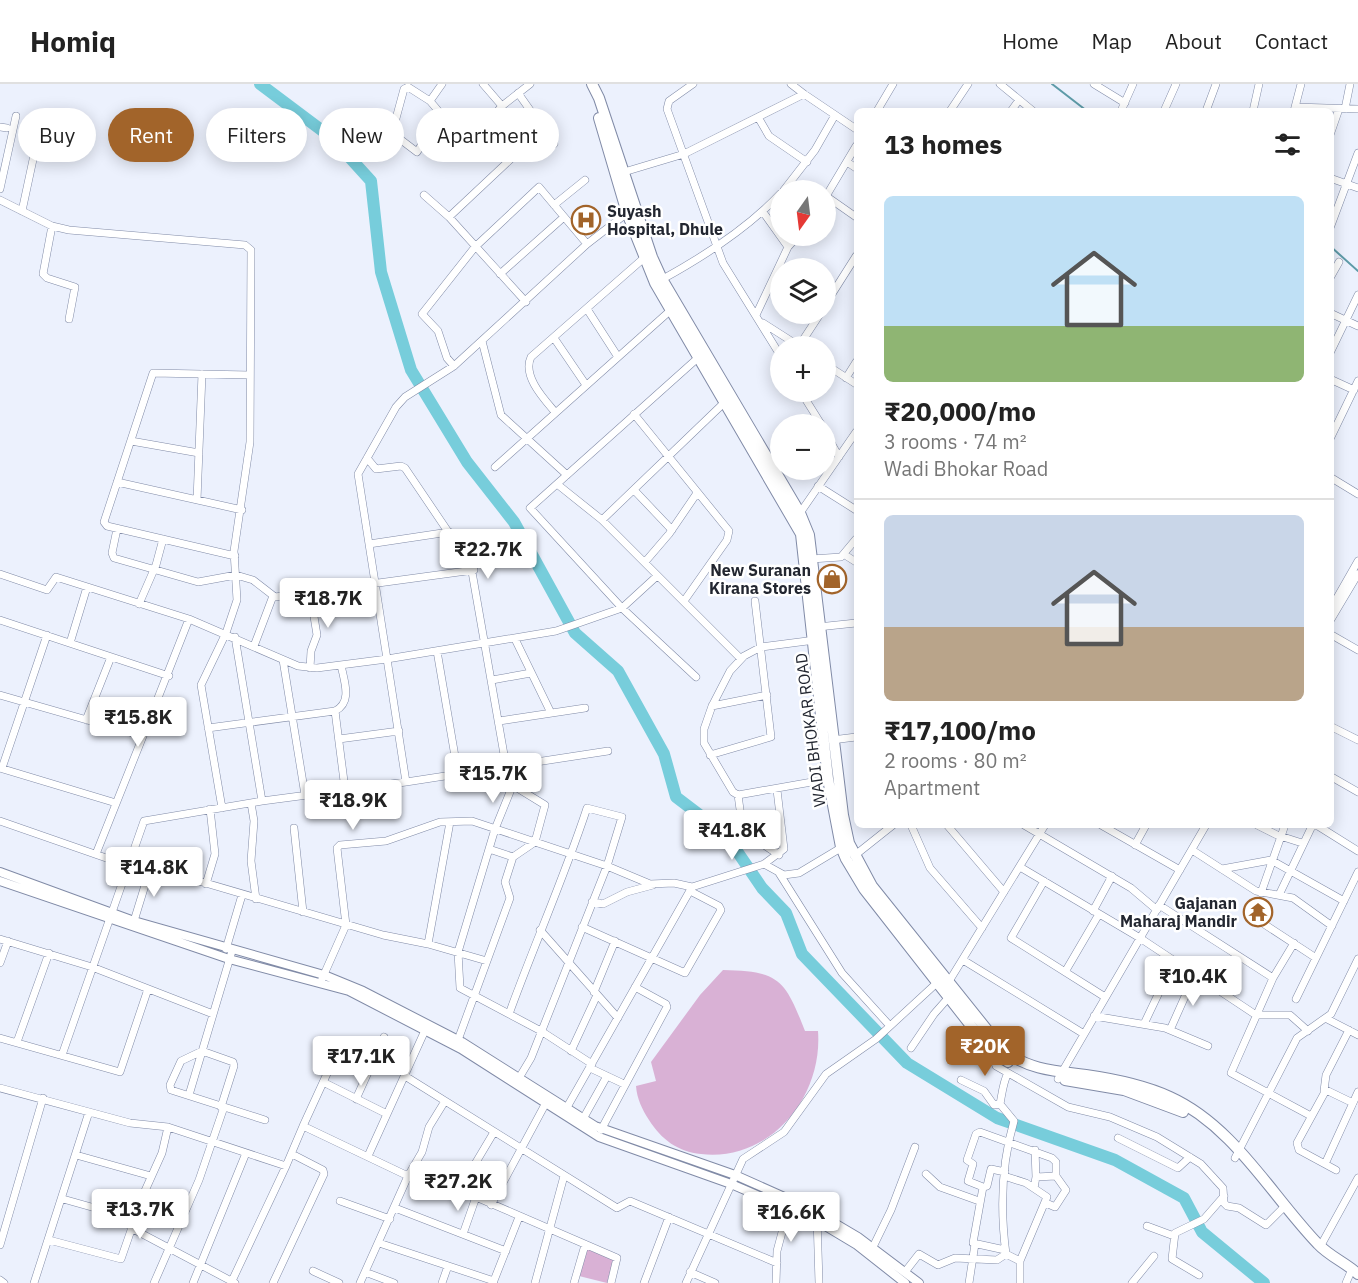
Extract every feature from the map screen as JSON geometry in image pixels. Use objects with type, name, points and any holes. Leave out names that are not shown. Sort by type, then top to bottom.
[{"type":"main road","name":"WADI BHOKAR ROAD","points":[[584,84],[594,103],[627,213],[644,258],[700,355],[800,513],[809,535],[809,560],[833,778],[845,845],[864,889],[1004,1051],[1030,1066],[1059,1076]]},
{"type":"main road","name":"WADI BHOKAR ROAD","points":[[592,84],[600,98],[659,281]]},
{"type":"main road","name":"WADI BHOKAR ROAD","points":[[728,400],[796,521],[809,560]]},
{"type":"main road","name":"WADI BHOKAR ROAD","points":[[845,845],[872,886],[943,980],[950,997],[991,1049],[1010,1064],[1025,1071],[1105,1085],[1165,1103],[1200,1123],[1238,1156],[1320,1247],[1355,1272]]},
{"type":"main road","name":"WADI BHOKAR ROAD","points":[[1238,1156],[1282,1209],[1295,1219]]},
{"type":"street","points":[[430,101],[442,84]]},
{"type":"street","points":[[483,84],[502,106]]},
{"type":"street","points":[[449,217],[514,156],[488,122],[502,106],[530,84]]},
{"type":"street","points":[[693,84],[667,104],[723,263],[770,338]]},
{"type":"street","points":[[791,84],[854,128]]},
{"type":"street","points":[[879,108],[893,84]]},
{"type":"street","points":[[952,108],[968,84]]},
{"type":"street","points":[[1000,84],[1030,108]]},
{"type":"street","points":[[1094,84],[1105,87],[1125,103]]},
{"type":"street","points":[[1122,108],[1133,84]]},
{"type":"street","points":[[1165,108],[1176,84]]},
{"type":"street","points":[[1207,108],[1216,84]]},
{"type":"street","points":[[1254,108],[1259,84]]},
{"type":"street","points":[[1294,108],[1301,84]]},
{"type":"street","points":[[1334,126],[1350,84]]},
{"type":"street","points":[[408,87],[430,101],[441,116],[418,151],[415,151],[392,133],[404,89],[408,87]]},
{"type":"street","points":[[518,93],[529,108]]},
{"type":"street","points":[[624,171],[684,154],[804,94]]},
{"type":"street","points":[[1013,108],[1019,100]]},
{"type":"street","points":[[1334,109],[1358,110]]},
{"type":"street","points":[[792,180],[807,162],[835,115]]},
{"type":"street","points":[[0,189],[16,116]]},
{"type":"street","points":[[758,117],[769,135],[807,162]]},
{"type":"street","points":[[836,180],[854,150]]},
{"type":"street","points":[[1334,217],[1358,153]]},
{"type":"street","points":[[22,211],[32,162]]},
{"type":"street","points":[[847,162],[854,167]]},
{"type":"street","points":[[554,205],[585,180]]},
{"type":"street","points":[[1334,180],[1358,188]]},
{"type":"street","points":[[454,366],[447,358],[438,331],[422,314],[475,248],[539,187],[587,244]]},
{"type":"street","points":[[424,195],[449,217],[526,302]]},
{"type":"street","points":[[0,200],[52,226],[80,232],[249,247],[250,442],[235,556],[237,600],[226,633],[201,685],[222,808]]},
{"type":"street","points":[[836,204],[854,216]]},
{"type":"street","points":[[659,281],[717,245],[770,205]]},
{"type":"street","points":[[756,315],[788,247],[763,212]]},
{"type":"street","points":[[406,782],[358,475],[396,407],[405,397],[454,366],[587,244],[627,213]]},
{"type":"street","points":[[500,274],[564,217]]},
{"type":"street","points":[[52,226],[44,274],[47,278],[75,286],[69,320]]},
{"type":"street","points":[[555,412],[539,394],[529,365],[531,357],[644,258]]},
{"type":"street","points":[[836,288],[854,259]]},
{"type":"street","points":[[1334,271],[1339,262]]},
{"type":"street","points":[[1334,345],[1358,295]]},
{"type":"street","points":[[587,309],[618,357]]},
{"type":"street","points":[[495,467],[673,309]]},
{"type":"street","points":[[1334,315],[1358,326]]},
{"type":"street","points":[[760,322],[783,336]]},
{"type":"street","points":[[554,338],[586,385]]},
{"type":"street","points":[[482,340],[501,415],[567,475]]},
{"type":"street","points":[[696,677],[622,608],[530,508],[700,355]]},
{"type":"street","points":[[846,378],[854,365]]},
{"type":"street","points":[[836,371],[854,383]]},
{"type":"street","points":[[235,556],[104,524],[153,372],[250,375]]},
{"type":"street","points":[[197,500],[202,374]]},
{"type":"street","points":[[1334,381],[1354,390]]},
{"type":"street","points":[[1334,432],[1358,381]]},
{"type":"street","points":[[602,520],[728,400]]},
{"type":"street","points":[[1349,400],[1358,405]]},
{"type":"street","points":[[634,414],[729,535],[684,601]]},
{"type":"street","points":[[800,513],[854,435]]},
{"type":"street","points":[[131,441],[199,453]]},
{"type":"street","points":[[836,452],[839,457]]},
{"type":"street","points":[[367,458],[376,469],[405,468],[449,532],[468,549],[474,570],[506,767],[512,787],[495,829],[458,952],[460,988],[541,1031],[591,1066],[624,1084]]},
{"type":"street","points":[[1334,479],[1357,491]]},
{"type":"street","points":[[117,482],[242,510]]},
{"type":"street","points":[[557,484],[602,520],[741,659]]},
{"type":"street","points":[[818,486],[854,509]]},
{"type":"street","points":[[634,490],[672,530]]},
{"type":"street","points":[[645,562],[672,530],[696,493]]},
{"type":"street","points":[[117,529],[112,556],[153,571],[201,582],[236,575],[253,580],[273,596],[474,570]]},
{"type":"street","points":[[369,544],[449,532]]},
{"type":"street","points":[[139,604],[163,539]]},
{"type":"street","points":[[845,555],[854,542]]},
{"type":"street","points":[[809,560],[845,555],[854,561]]},
{"type":"street","points":[[1334,601],[1358,561]]},
{"type":"street","points":[[0,574],[45,590],[56,578],[87,587],[189,619],[226,633],[283,660],[310,668],[387,659],[556,631],[622,608],[657,576]]},
{"type":"street","points":[[1334,614],[1358,574]]},
{"type":"street","points":[[70,643],[87,587]]},
{"type":"street","points":[[310,592],[316,635],[311,651],[310,668]]},
{"type":"street","points":[[254,646],[273,596]]},
{"type":"street","points":[[710,755],[771,737],[755,601]]},
{"type":"street","points":[[96,854],[169,676],[189,619]]},
{"type":"street","points":[[0,629],[2,620],[169,676]]},
{"type":"street","points":[[817,627],[854,623]]},
{"type":"street","points":[[47,635],[1,768],[116,803]]},
{"type":"street","points":[[1334,636],[1358,650]]},
{"type":"street","points":[[235,637],[262,801]]},
{"type":"street","points":[[515,639],[551,713]]},
{"type":"street","points":[[818,640],[761,647],[741,659],[730,671],[711,706],[704,729],[704,743],[733,792],[738,795],[777,790],[833,778]]},
{"type":"street","points":[[437,651],[458,774]]},
{"type":"street","points":[[86,720],[111,657]]},
{"type":"street","points":[[283,660],[305,795]]},
{"type":"street","points":[[208,728],[335,711],[342,708],[346,700],[341,665]]},
{"type":"street","points":[[492,680],[531,673]]},
{"type":"street","points":[[0,695],[143,736]]},
{"type":"street","points":[[711,706],[767,695]]},
{"type":"street","points":[[499,721],[585,708]]},
{"type":"street","points":[[335,711],[345,789]]},
{"type":"street","points":[[1334,728],[1358,740]]},
{"type":"street","points":[[339,739],[399,731]]},
{"type":"street","points":[[829,741],[854,737]]},
{"type":"street","points":[[62,1055],[109,915],[144,821],[262,801],[608,751]]},
{"type":"street","points":[[1334,778],[1356,791],[1358,782]]},
{"type":"street","points":[[458,1040],[510,898],[505,882],[513,857],[535,843],[545,805],[512,787]]},
{"type":"street","points":[[566,1109],[691,889],[709,880],[763,865],[779,855],[786,846],[777,790]]},
{"type":"street","points":[[738,795],[743,831],[779,855]]},
{"type":"street","points":[[250,803],[254,821],[251,861],[256,899]]},
{"type":"street","points":[[509,1014],[540,930],[572,855],[587,808],[591,807],[623,819],[607,866],[541,1031],[519,1078]]},
{"type":"street","points":[[206,884],[214,854],[210,810]]},
{"type":"street","points":[[0,821],[127,865],[150,869],[393,938],[428,944],[487,961]]},
{"type":"street","points":[[322,978],[346,924],[338,846],[401,837],[440,822],[472,821],[607,866],[654,885]]},
{"type":"street","points":[[428,944],[450,822]]},
{"type":"street","points":[[294,828],[303,912]]},
{"type":"street","points":[[854,856],[889,828]]},
{"type":"street","points":[[912,828],[930,868],[982,928]]},
{"type":"street","points":[[950,828],[1004,892]]},
{"type":"street","points":[[1029,828],[1112,876],[1158,908],[1273,978]]},
{"type":"street","points":[[686,1283],[743,1159],[784,1131],[826,1074],[876,1039],[963,960],[1043,828]]},
{"type":"street","points":[[1108,828],[1179,870]]},
{"type":"street","points":[[1135,845],[1144,828]]},
{"type":"street","points":[[1059,1076],[1204,828]]},
{"type":"street","points":[[1263,828],[1302,843]]},
{"type":"street","points":[[1261,893],[1284,828]]},
{"type":"street","points":[[1279,895],[1302,843],[1313,828]]},
{"type":"street","points":[[1320,828],[1358,851]]},
{"type":"street","points":[[763,865],[779,873],[799,873],[845,845]]},
{"type":"street","points":[[489,849],[513,857]]},
{"type":"street","points":[[1191,850],[1261,893],[1293,898],[1332,926]]},
{"type":"street","points":[[1222,869],[1273,861],[1344,901]]},
{"type":"street","points":[[1020,867],[1140,938],[1256,1014],[1290,1015],[1308,1031]]},
{"type":"street","points":[[134,921],[150,869]]},
{"type":"street","points":[[0,872],[109,915],[134,921],[229,953]]},
{"type":"street","points":[[779,873],[842,972],[887,1029]]},
{"type":"street","points":[[1296,999],[1358,873]]},
{"type":"street","points":[[1065,972],[1112,876]]},
{"type":"street","points":[[0,881],[229,953],[363,990],[427,1027],[609,1141],[790,1204]]},
{"type":"street","points":[[1044,881],[1011,938],[1105,997]]},
{"type":"street","points":[[582,927],[687,972],[721,909],[691,889],[674,883],[627,892],[603,904],[592,902]]},
{"type":"street","points":[[189,1095],[213,1014],[242,895]]},
{"type":"street","points":[[1264,924],[1316,958]]},
{"type":"street","points":[[540,930],[618,1018]]},
{"type":"street","points":[[0,963],[4,940],[92,967],[213,1014]]},
{"type":"street","points":[[571,1051],[615,941]]},
{"type":"street","points":[[1294,943],[1273,978],[1231,1073],[1311,1116]]},
{"type":"street","points":[[17,1042],[49,953]]},
{"type":"street","points":[[1238,1156],[1297,1038],[1327,1018],[1335,1008],[1358,959]]},
{"type":"street","points":[[963,960],[1083,1034]]},
{"type":"street","points":[[1144,1024],[1174,961]]},
{"type":"street","points":[[1170,1030],[1195,974]]},
{"type":"street","points":[[601,1130],[667,1005],[635,987]]},
{"type":"street","points":[[0,1038],[120,1072],[148,988]]},
{"type":"street","points":[[911,1048],[934,1014],[950,997]]},
{"type":"street","points":[[1094,1016],[1170,1030],[1208,1046]]},
{"type":"street","points":[[1327,1018],[1358,1035]]},
{"type":"street","points":[[427,1027],[458,1040],[519,1078],[547,1101]]},
{"type":"street","points":[[368,1156],[427,1027]]},
{"type":"street","points":[[1336,1170],[1297,1148],[1324,1091],[1326,1075],[1349,1030]]},
{"type":"street","points":[[356,1099],[384,1037]]},
{"type":"street","points":[[131,1228],[233,1282],[342,1041]]},
{"type":"street","points":[[991,1049],[994,1065],[1068,1107],[1112,1118],[1157,1137],[1201,1164],[1222,1186],[1227,1206],[1239,1209],[1264,1224],[1268,1224],[1282,1209]]},
{"type":"street","points":[[154,1283],[199,1180],[212,1142],[222,1107],[234,1063],[202,1051],[181,1061],[170,1085],[171,1090],[189,1095],[222,1107],[265,1120]]},
{"type":"street","points":[[1000,1104],[1005,1088],[1003,1081],[1008,1073]]},
{"type":"street","points":[[405,1076],[618,1208],[628,1200],[777,1263]]},
{"type":"street","points":[[583,1119],[607,1076]]},
{"type":"street","points":[[961,1080],[984,1091],[994,1105],[1000,1104]]},
{"type":"street","points":[[323,1082],[387,1114]]},
{"type":"street","points":[[0,1088],[130,1123],[168,1127],[286,1166]]},
{"type":"street","points":[[1324,1091],[1329,1090],[1353,1103]]},
{"type":"street","points":[[1325,1164],[1358,1092]]},
{"type":"street","points":[[0,1245],[43,1098]]},
{"type":"street","points":[[360,1283],[408,1176],[422,1152],[429,1127],[445,1101]]},
{"type":"street","points":[[491,1205],[547,1101]]},
{"type":"street","points":[[1000,1104],[1014,1121],[1008,1144],[1000,1211],[1006,1252]]},
{"type":"street","points":[[556,1107],[566,1109],[601,1130],[735,1175],[873,1247],[919,1283]]},
{"type":"street","points":[[34,1283],[63,1199],[89,1112]]},
{"type":"street","points":[[303,1126],[408,1176],[476,1197],[617,1258],[614,1282]]},
{"type":"street","points":[[49,1240],[119,1260],[162,1153],[168,1127]]},
{"type":"street","points":[[463,1234],[476,1197],[470,1174],[494,1132]]},
{"type":"street","points":[[983,1187],[968,1180],[973,1164],[967,1160],[976,1134],[980,1132],[1008,1144],[1035,1150],[1055,1160],[1056,1176],[1066,1190],[1055,1207],[1046,1203]]},
{"type":"street","points":[[1118,1138],[1178,1168],[1190,1157]]},
{"type":"street","points":[[873,1247],[891,1210],[915,1147]]},
{"type":"street","points":[[1034,1188],[1035,1150]]},
{"type":"street","points":[[193,1283],[246,1153]]},
{"type":"street","points":[[273,1283],[324,1174],[323,1170],[292,1154]]},
{"type":"street","points":[[76,1155],[151,1176]]},
{"type":"street","points":[[969,1283],[979,1201],[983,1187],[987,1186],[991,1169],[1034,1188],[1047,1197],[1020,1262],[1020,1283]]},
{"type":"street","points":[[926,1174],[940,1187],[979,1201]]},
{"type":"street","points":[[535,1283],[564,1176]]},
{"type":"street","points":[[1036,1177],[1056,1176]]},
{"type":"street","points":[[1320,1247],[1358,1178]]},
{"type":"street","points":[[1199,1275],[1172,1259],[1174,1236],[1178,1231],[1208,1216],[1224,1196]]},
{"type":"street","points":[[63,1199],[134,1219]]},
{"type":"street","points":[[340,1201],[390,1219]]},
{"type":"street","points":[[776,1283],[779,1240],[790,1204]]},
{"type":"street","points":[[395,1208],[506,1251]]},
{"type":"street","points":[[379,1243],[494,1282],[519,1217]]},
{"type":"street","points":[[644,1283],[669,1217]]},
{"type":"street","points":[[817,1217],[819,1283]]},
{"type":"street","points":[[817,1217],[905,1283]]},
{"type":"street","points":[[1147,1226],[1174,1236]]},
{"type":"street","points":[[975,1244],[1006,1252],[1020,1262]]},
{"type":"street","points":[[574,1283],[585,1245]]},
{"type":"street","points":[[905,1272],[919,1254],[938,1265],[951,1258],[997,1260],[1006,1252]]},
{"type":"street","points":[[1132,1283],[1154,1256]]},
{"type":"street","points":[[442,1283],[448,1266]]},
{"type":"street","points":[[313,1271],[339,1283]]},
{"type":"street","points":[[365,1272],[394,1283]]},
{"type":"street","points":[[690,1272],[715,1283]]},
{"type":"street","points":[[1346,1283],[1355,1272]]},
{"type":"shaded area","points":[[723,970],[757,973],[769,976],[778,982],[792,1000],[805,1031],[818,1031],[817,1056],[812,1079],[801,1101],[787,1120],[770,1136],[749,1147],[726,1154],[693,1153],[671,1143],[659,1133],[642,1108],[636,1086],[656,1081],[651,1062],[700,995]]},
{"type":"shaded area","points":[[587,1248],[614,1259],[607,1283],[579,1276]]},
{"type":"waterway","points":[[260,84],[332,138],[371,181],[381,272],[411,370],[467,462],[514,522],[575,633],[618,671],[664,754],[676,797],[726,835],[762,888],[786,913],[802,954],[907,1063],[997,1118],[1115,1160],[1184,1198],[1202,1232],[1264,1283]]},
{"type":"waterway","points":[[1052,84],[1083,108]]},
{"type":"waterway","points":[[1334,250],[1358,271]]},
{"type":"place","name":"Suyash Hospital, Dhule","points":[[586,220]]},
{"type":"place","name":"New Suranan Kirana Stores","points":[[832,579]]},
{"type":"place","name":"Gajanan Maharaj Mandir","points":[[1258,912]]}]
